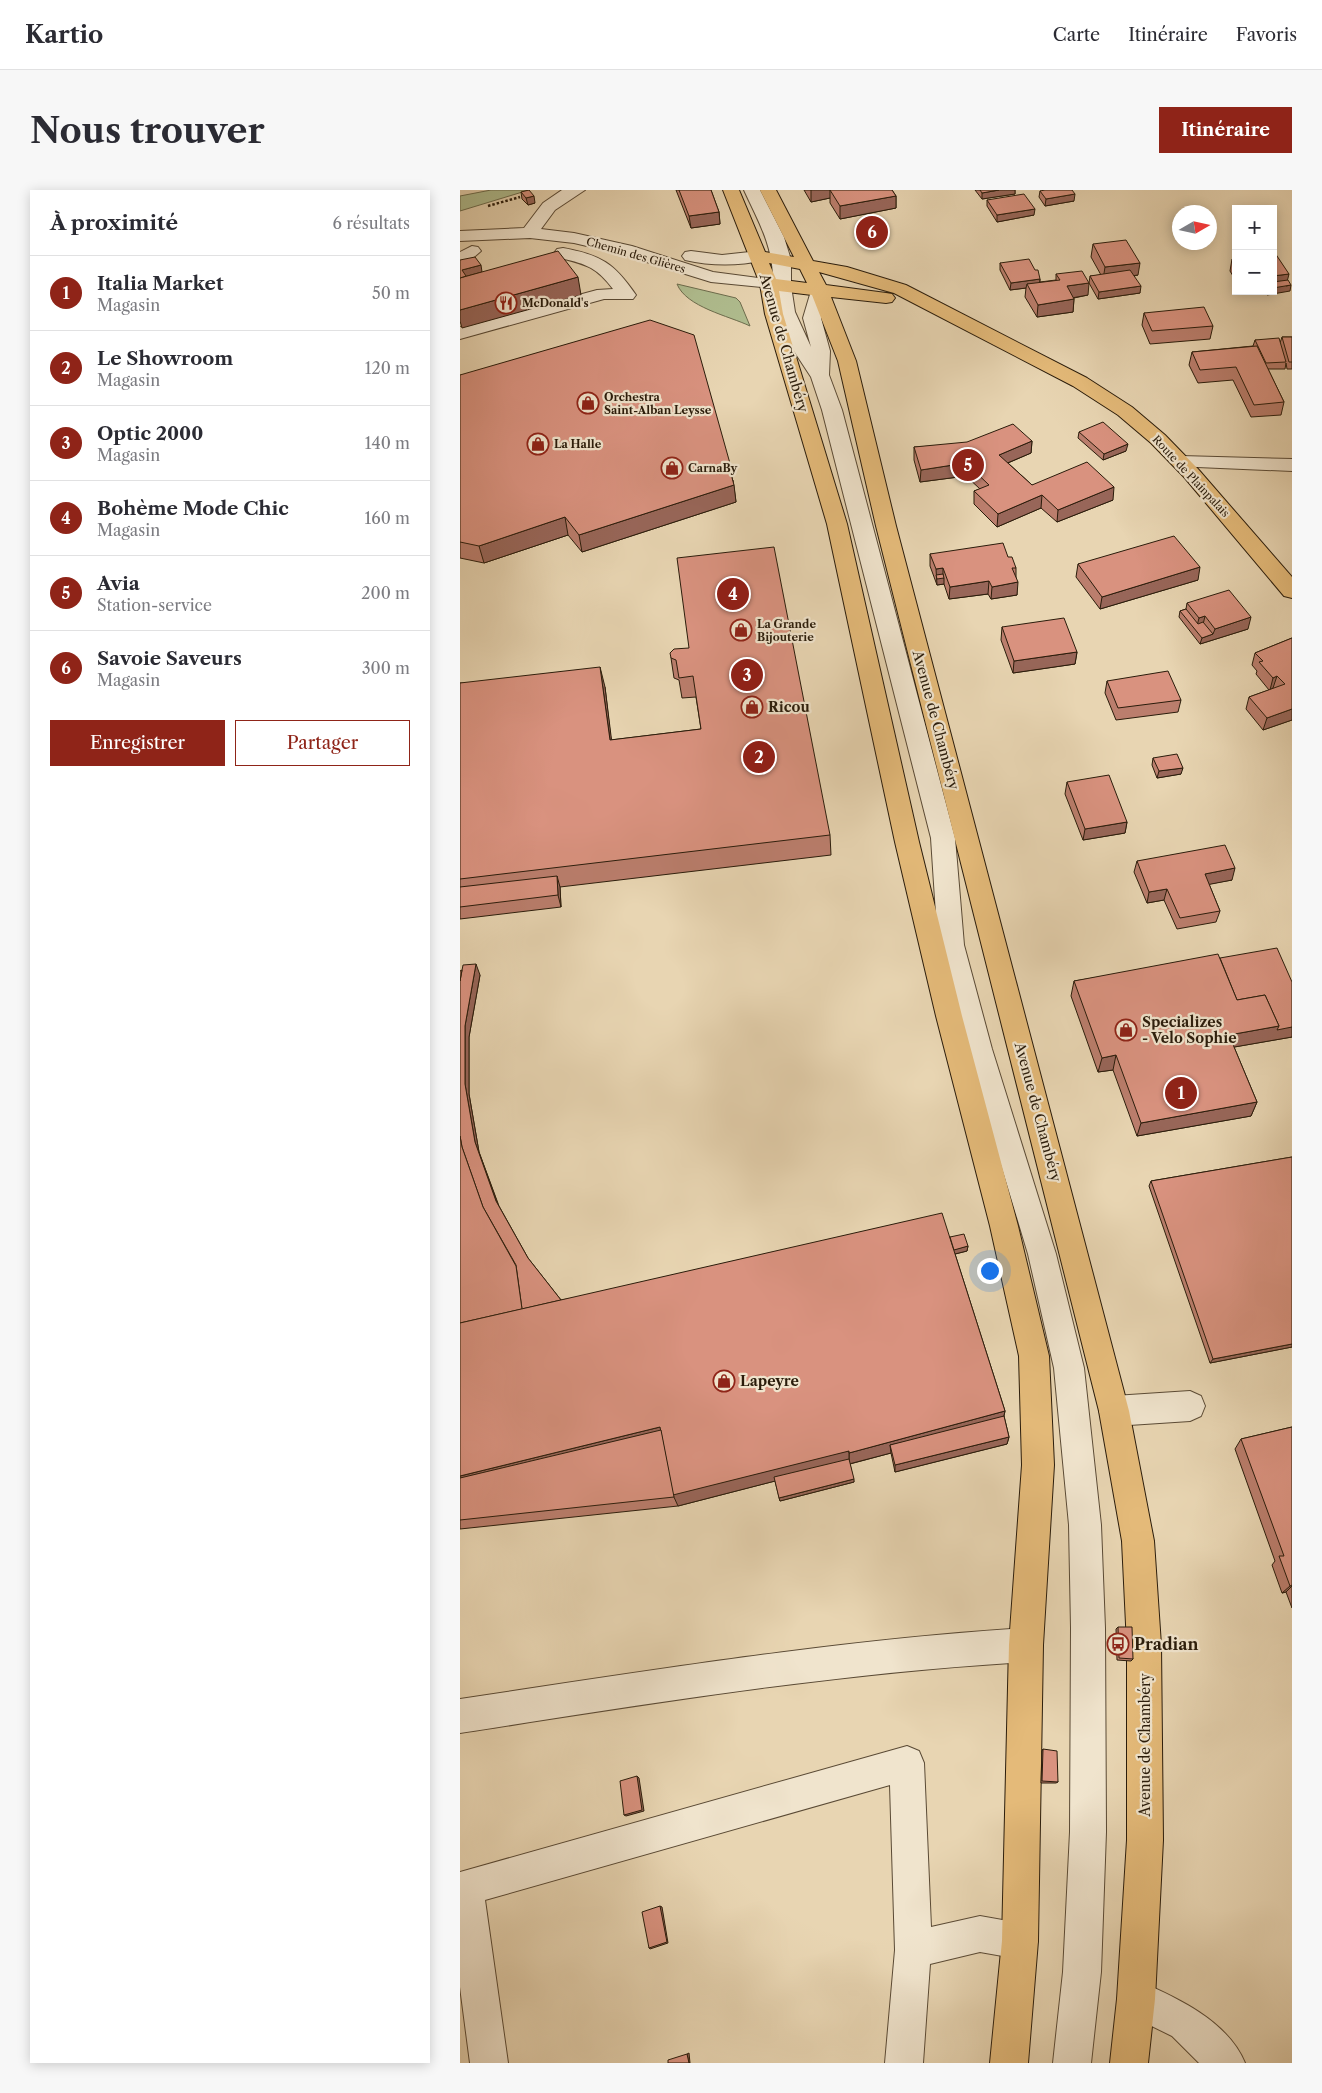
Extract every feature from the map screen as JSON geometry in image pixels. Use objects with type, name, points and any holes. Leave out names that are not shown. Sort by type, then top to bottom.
[{"type":"main road","name":"Avenue de Chambéry","points":[[731,190],[770,258],[776,285],[774,314],[836,524],[907,842],[949,1016],[1004,1226],[1034,1356],[1038,1465],[1026,1646],[1020,1941],[1009,2063]]},
{"type":"main road","name":"Avenue de Chambéry","points":[[768,190],[808,264],[847,361],[888,536],[1114,1410],[1138,1541],[1144,1645],[1146,1813],[1136,1999],[1129,2063]]},
{"type":"main road","name":"Route de Plainpalais","points":[[770,258],[841,271],[900,289],[1044,361],[1125,411],[1158,438],[1181,462],[1292,591]]},
{"type":"main road","name":"Route de Plainpalais","points":[[776,285],[880,296],[968,323]]},
{"type":"street","points":[[534,226],[562,196],[577,190]]},
{"type":"street","points":[[752,190],[774,237],[770,258]]},
{"type":"street","name":"Chemin des Glières","points":[[460,223],[514,218],[574,238],[601,243],[711,276],[776,285]]},
{"type":"street","name":"Chemin des Glières","points":[[460,236],[534,226],[581,223],[686,255],[722,260],[770,258]]},
{"type":"street","points":[[460,333],[603,294],[627,295],[606,266],[579,256],[512,248],[464,255]]},
{"type":"street","points":[[776,285],[802,351],[821,377],[832,410],[943,838],[951,944],[979,1049],[1042,1254],[1069,1368],[1085,1525],[1088,1628],[1088,1836],[1082,1972],[1072,2063]]},
{"type":"street","points":[[820,291],[812,318],[821,351],[821,377]]},
{"type":"street","points":[[1181,462],[1292,465]]},
{"type":"street","points":[[1114,1410],[1190,1406]]},
{"type":"street","points":[[460,1716],[784,1667],[944,1650],[1026,1646]]},
{"type":"street","points":[[489,2063],[464,1888],[907,1762],[912,1950],[904,2063]]},
{"type":"street","points":[[912,1950],[980,1934],[1020,1941]]},
{"type":"street","points":[[1136,1999],[1185,2023],[1226,2063]]},
{"type":"path","points":[[484,207],[526,195]]},
{"type":"green space","points":[[491,190],[529,190],[460,211],[460,196]]},
{"type":"green space","points":[[677,284],[736,298],[740,302],[750,326],[699,305],[689,299]]},
{"type":"building","points":[[529,190],[534,196],[526,198],[521,192]]},
{"type":"building","points":[[679,190],[711,190],[719,212],[689,216]]},
{"type":"building","points":[[830,190],[892,190],[896,196],[840,206]]},
{"type":"building","points":[[980,190],[999,190],[982,193]]},
{"type":"building","points":[[1072,190],[1075,194],[1046,199],[1040,191]]},
{"type":"building","points":[[1024,194],[1035,209],[997,215],[987,200]]},
{"type":"building","points":[[880,217],[887,229],[867,232],[860,220]]},
{"type":"building","points":[[1126,240],[1140,263],[1105,267],[1093,244]]},
{"type":"building","points":[[558,251],[578,277],[460,310],[460,278]]},
{"type":"building","points":[[1277,256],[1289,274],[1277,276]]},
{"type":"building","points":[[475,257],[481,265],[462,270],[466,276],[460,278],[460,260]]},
{"type":"building","points":[[1029,259],[1035,270],[1038,270],[1040,279],[1011,283],[1000,263]]},
{"type":"building","points":[[1130,270],[1141,286],[1099,292],[1090,276]]},
{"type":"building","points":[[1082,271],[1089,283],[1067,286],[1074,299],[1038,305],[1027,284],[1060,280],[1056,274]]},
{"type":"building","points":[[1288,280],[1291,285],[1277,287],[1277,281]]},
{"type":"building","points":[[1204,307],[1213,326],[1152,331],[1144,313]]},
{"type":"building","points":[[650,320],[694,335],[731,467],[729,467],[734,485],[579,535],[565,517],[479,546],[460,542],[460,375]]},
{"type":"building","points":[[1282,337],[1292,337],[1292,362],[1289,362]]},
{"type":"building","points":[[1279,338],[1286,362],[1266,363],[1255,340]]},
{"type":"building","points":[[1257,346],[1284,402],[1254,405],[1236,367],[1200,370],[1192,352]]},
{"type":"building","points":[[1103,422],[1128,444],[1104,454],[1079,432]]},
{"type":"building","points":[[1013,424],[1032,441],[999,455],[1032,485],[1087,462],[1114,487],[1058,510],[1042,495],[998,514],[974,491],[989,485],[966,463],[921,470],[914,447],[967,442]]},
{"type":"building","points":[[1174,536],[1200,567],[1102,597],[1078,564]]},
{"type":"building","points":[[1003,543],[1008,557],[1012,557],[1016,568],[1012,568],[1018,582],[992,587],[989,581],[950,587],[943,568],[936,569],[930,554]]},
{"type":"building","points":[[774,547],[830,835],[460,879],[460,683],[600,667],[610,740],[701,729],[693,676],[679,678],[676,660],[671,658],[670,653],[674,649],[689,648],[677,558]]},
{"type":"building","points":[[943,574],[944,578],[937,579],[936,575]]},
{"type":"building","points":[[1229,590],[1251,617],[1215,629],[1205,616],[1199,618],[1187,603]]},
{"type":"building","points":[[1186,609],[1198,624],[1203,622],[1213,634],[1202,638],[1180,611]]},
{"type":"building","points":[[1064,618],[1077,652],[1014,661],[1002,627]]},
{"type":"building","points":[[1292,638],[1292,709],[1267,718],[1249,697],[1285,684],[1277,676],[1273,678],[1259,662],[1263,661],[1255,653]]},
{"type":"building","points":[[1168,671],[1181,700],[1118,708],[1107,681]]},
{"type":"building","points":[[1177,754],[1183,768],[1159,771],[1153,758]]},
{"type":"building","points":[[1109,775],[1127,822],[1085,829],[1067,782]]},
{"type":"building","points":[[1225,845],[1235,868],[1205,874],[1220,911],[1180,918],[1167,889],[1149,892],[1137,861]]},
{"type":"building","points":[[557,876],[558,895],[460,907],[460,887]]},
{"type":"building","points":[[1277,948],[1292,982],[1292,1027],[1277,1030],[1279,1026],[1265,995],[1237,1000],[1220,958]]},
{"type":"building","points":[[1218,954],[1237,1000],[1265,995],[1279,1026],[1229,1035],[1257,1102],[1141,1123],[1116,1055],[1102,1058],[1074,981]]},
{"type":"building","points":[[476,964],[465,1026],[465,1084],[475,1142],[496,1201],[528,1258],[561,1300],[522,1309],[516,1265],[483,1207],[460,1136],[460,981],[463,965]]},
{"type":"building","points":[[460,1136],[483,1207],[516,1266],[522,1309],[460,1323]]},
{"type":"building","points":[[1292,1157],[1292,1344],[1213,1359],[1151,1181]]},
{"type":"building","name":"Lapeyre","points":[[942,1213],[1005,1411],[849,1453],[849,1451],[673,1495],[660,1427],[460,1476],[460,1323]]},
{"type":"building","points":[[964,1234],[968,1246],[954,1250],[950,1237]]},
{"type":"building","points":[[1004,1416],[1009,1437],[895,1465],[890,1445]]},
{"type":"building","points":[[1292,1427],[1292,1585],[1290,1586],[1279,1556],[1284,1556],[1241,1439]]},
{"type":"building","points":[[661,1430],[674,1497],[460,1520],[460,1478]]},
{"type":"building","points":[[849,1459],[854,1479],[779,1498],[774,1477]]},
{"type":"building","points":[[1118,1627],[1132,1627],[1133,1659],[1119,1658]]},
{"type":"building","points":[[1043,1749],[1057,1751],[1058,1782],[1042,1781]]},
{"type":"building","points":[[637,1776],[642,1810],[624,1815],[620,1781]]},
{"type":"building","points":[[660,1906],[667,1942],[649,1948],[642,1912]]},
{"type":"building","points":[[687,2054],[689,2063],[668,2063],[668,2060]]},
{"type":"place","name":"Savoie Saveurs","points":[[872,232]]},
{"type":"place","name":"McDonald's","points":[[506,303]]},
{"type":"place","name":"Orchestra Saint-Alban Leysse","points":[[588,403]]},
{"type":"place","name":"La Halle","points":[[538,444]]},
{"type":"place","name":"Avia","points":[[968,465]]},
{"type":"place","name":"CarnaBy","points":[[672,468]]},
{"type":"place","name":"Bohème Mode Chic","points":[[733,594]]},
{"type":"place","name":"La Grande Bijouterie","points":[[741,630]]},
{"type":"place","name":"Optic 2000","points":[[747,675]]},
{"type":"place","name":"Ricou","points":[[752,707]]},
{"type":"place","name":"Le Showroom","points":[[759,757]]},
{"type":"place","name":"Specializes - Velo Sophie","points":[[1126,1030]]},
{"type":"place","name":"Italia Market","points":[[1181,1093]]},
{"type":"place","name":"Lapeyre","points":[[724,1381]]},
{"type":"place","name":"Pradian","points":[[1118,1644]]}]
